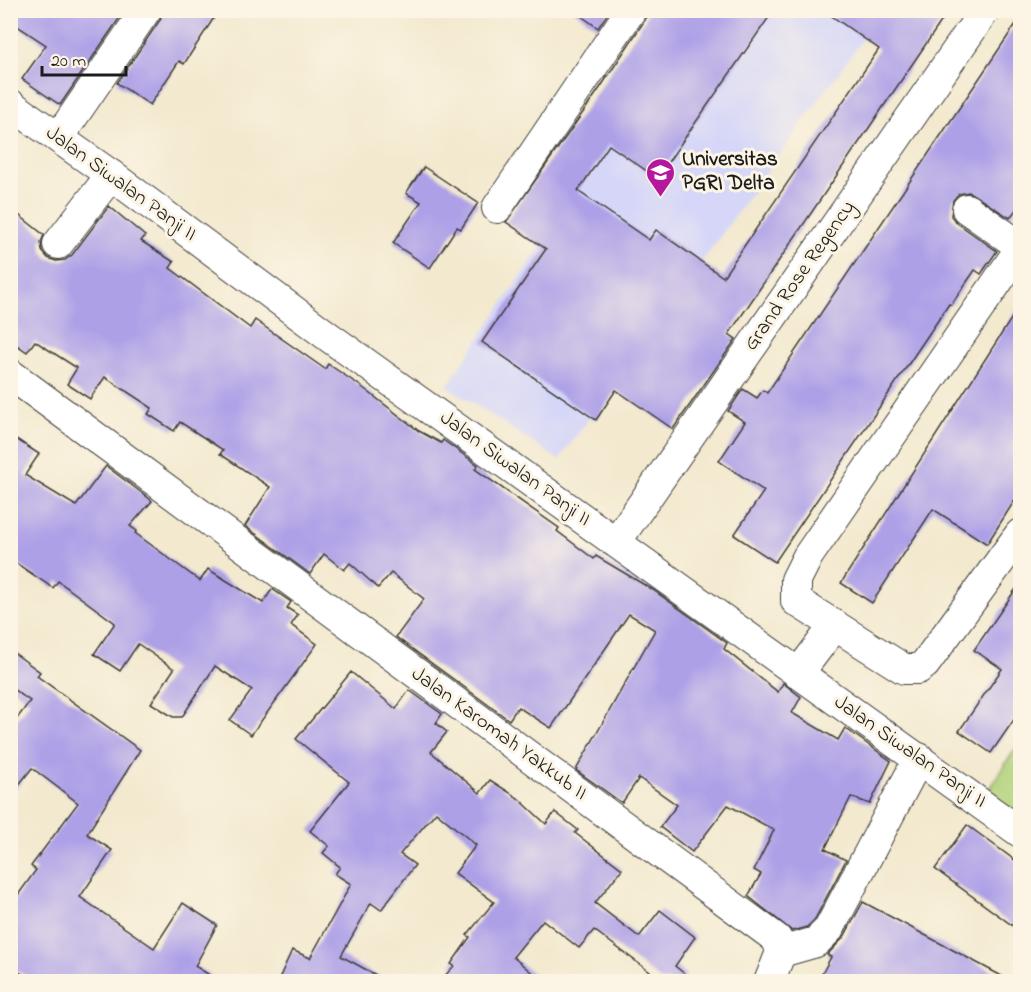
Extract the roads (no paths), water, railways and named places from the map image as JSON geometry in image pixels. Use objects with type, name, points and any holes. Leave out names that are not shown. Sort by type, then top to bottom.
[{"type":"street","points":[[59,137],[146,10]]},
{"type":"street","points":[[497,208],[631,10]]},
{"type":"street","name":"Grand Rose Regency","points":[[616,542],[985,10]]},
{"type":"street","name":"Jalan Siwalan Panji II","points":[[10,104],[59,137],[329,337],[798,674],[920,758],[1020,832]]},
{"type":"street","points":[[58,244],[111,175]]},
{"type":"street","points":[[967,209],[1020,248],[808,556],[796,580],[796,601],[903,669],[918,669],[925,664],[1020,534]]},
{"type":"street","name":"Jalan Karomah Yakkub II","points":[[10,374],[777,939],[782,952]]},
{"type":"street","points":[[798,674],[835,625]]},
{"type":"street","points":[[769,981],[782,952],[816,942],[829,929],[920,758]]},
{"type":"place","name":"Universitas PGRI Delta","points":[[661,198]]}]
